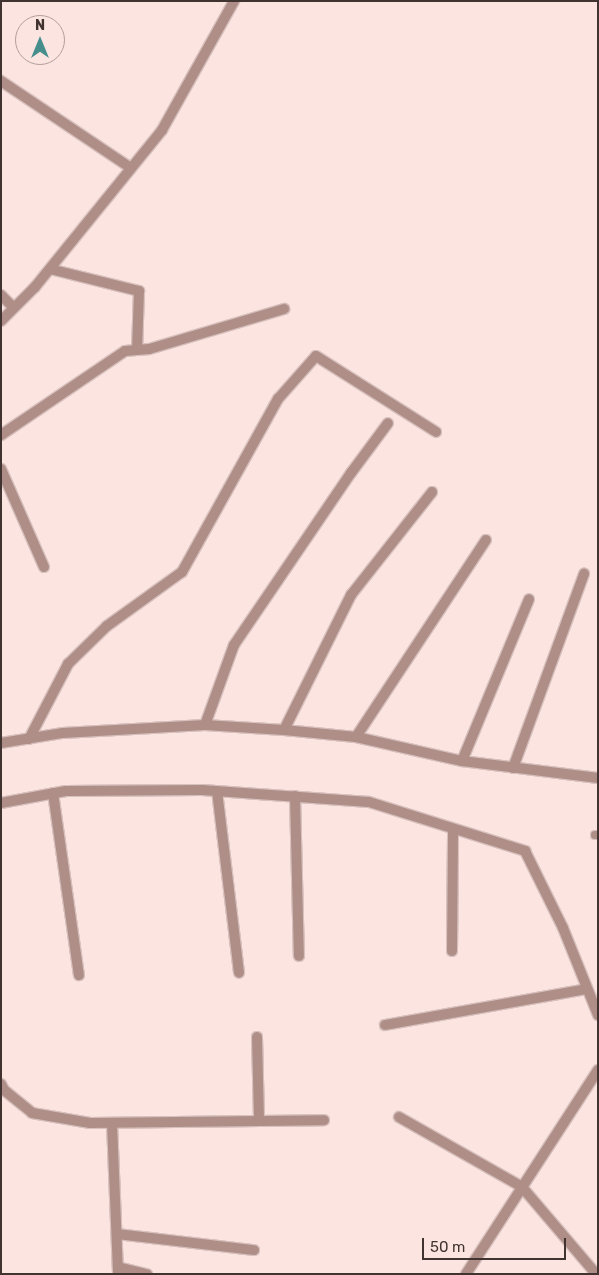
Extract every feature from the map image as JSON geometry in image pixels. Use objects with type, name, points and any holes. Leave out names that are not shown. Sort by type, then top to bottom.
[{"type":"street","points":[[1,321],[50,269],[162,130],[234,1]]},
{"type":"street","points":[[1,81],[131,168]]},
{"type":"street","points":[[50,269],[139,291],[137,350]]},
{"type":"street","points":[[1,295],[14,308]]},
{"type":"street","points":[[1,436],[125,351],[149,349],[284,309]]},
{"type":"street","points":[[29,738],[68,664],[107,626],[182,572],[278,399],[316,356],[436,432]]},
{"type":"street","points":[[205,725],[234,645],[388,423]]},
{"type":"street","points":[[1,468],[44,567]]},
{"type":"street","points":[[284,730],[352,595],[432,492]]},
{"type":"street","points":[[356,737],[486,540]]},
{"type":"street","points":[[513,768],[584,574]]},
{"type":"street","points":[[462,761],[529,599]]},
{"type":"street","points":[[1,743],[63,733],[205,725],[356,737],[462,761],[598,778]]},
{"type":"street","points":[[217,790],[239,973]]},
{"type":"street","points":[[1,802],[66,791],[217,790],[369,802],[525,851],[563,928],[598,1015]]},
{"type":"street","points":[[52,793],[78,975]]},
{"type":"street","points":[[295,796],[299,956]]},
{"type":"street","points":[[452,951],[453,828]]},
{"type":"street","points":[[384,1025],[587,989]]},
{"type":"street","points":[[256,1037],[259,1122]]},
{"type":"street","points":[[466,1274],[598,1070]]},
{"type":"street","points":[[1,1084],[4,1090],[32,1113],[90,1123],[324,1120]]},
{"type":"street","points":[[399,1117],[522,1187],[596,1274]]},
{"type":"street","points":[[112,1123],[118,1270],[147,1274]]},
{"type":"street","points":[[117,1234],[254,1250]]}]
